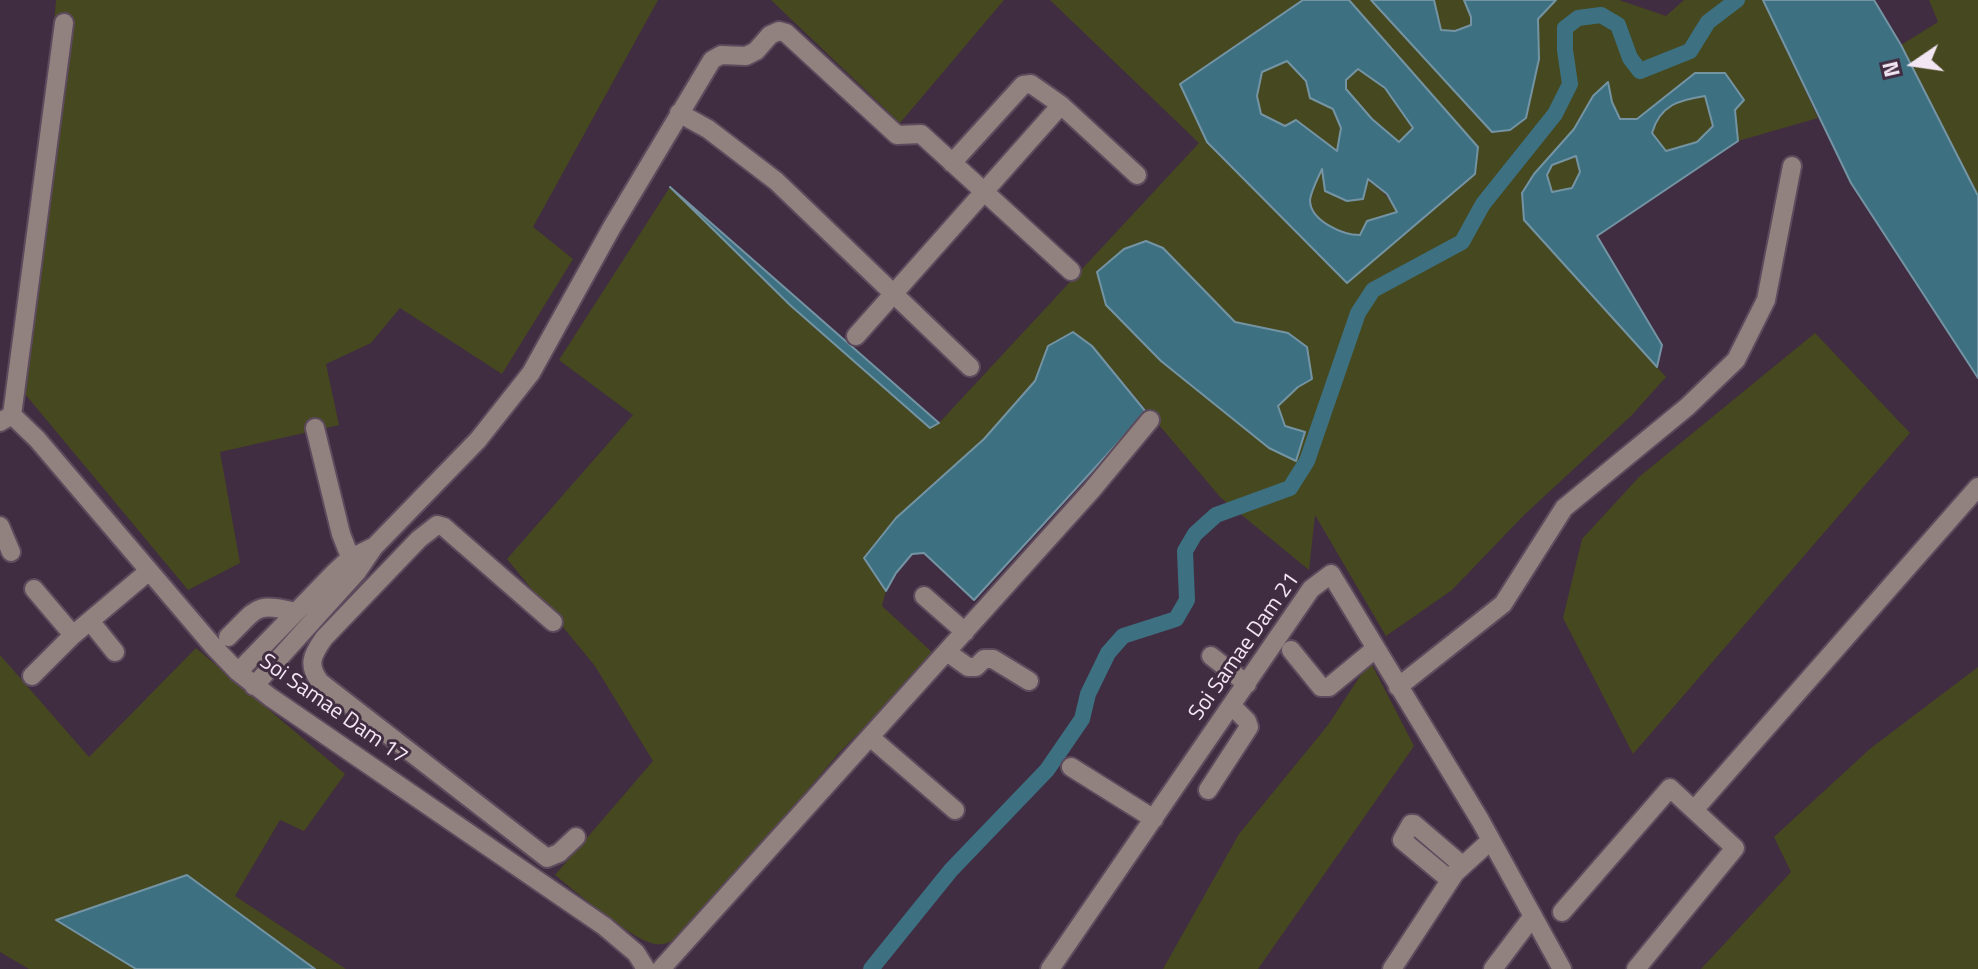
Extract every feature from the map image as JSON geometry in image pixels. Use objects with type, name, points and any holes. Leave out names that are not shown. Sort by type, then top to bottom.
[{"type":"street","points":[[6,419],[64,23]]},
{"type":"street","points":[[238,672],[296,612],[374,547],[478,440],[531,373],[679,113],[712,60],[721,55],[746,56],[756,51],[770,35],[779,31],[786,33],[897,135],[921,134],[1071,271]]},
{"type":"street","points":[[952,163],[1023,85],[1031,84],[1061,105],[1137,175]]},
{"type":"street","points":[[856,336],[1061,105]]},
{"type":"street","points":[[679,113],[708,129],[776,181],[970,367]]},
{"type":"street","points":[[1398,687],[1503,604],[1564,508],[1687,407],[1736,360],[1766,300],[1792,166]]},
{"type":"street","name":"Soi Samae Dam 17","points":[[6,419],[55,459],[149,571],[254,686],[604,926],[636,964]]},
{"type":"street","points":[[661,969],[965,632],[1150,420]]},
{"type":"street","points":[[315,428],[353,566]]},
{"type":"street","points":[[1694,810],[1978,487]]},
{"type":"street","points":[[553,622],[444,527],[437,525],[419,539],[324,638],[312,654],[311,666],[320,682],[547,858],[559,853],[576,837]]},
{"type":"street","points":[[0,526],[11,552]]},
{"type":"street","points":[[254,686],[353,566]]},
{"type":"street","points":[[32,676],[73,635],[149,571]]},
{"type":"street","name":"Soi Samae Dam 21","points":[[1050,969],[1311,589],[1331,574],[1490,841],[1562,969]]},
{"type":"street","points":[[34,589],[73,635]]},
{"type":"street","points":[[924,596],[965,632]]},
{"type":"street","points":[[228,637],[260,607],[296,612]]},
{"type":"street","points":[[90,621],[115,652]]},
{"type":"street","points":[[1291,650],[1321,687],[1329,687],[1375,649]]},
{"type":"street","points":[[947,652],[968,667],[976,667],[984,659],[993,659],[1029,681]]},
{"type":"street","points":[[1211,656],[1247,684]]},
{"type":"street","points":[[1208,790],[1249,727],[1232,706]]},
{"type":"street","points":[[870,737],[955,810]]},
{"type":"street","points":[[392,781],[412,756]]},
{"type":"street","points":[[1071,767],[1154,819]]},
{"type":"street","points":[[1562,912],[1668,788],[1733,844],[1735,850],[1636,969]]},
{"type":"street","points":[[1392,969],[1456,873],[1490,841]]},
{"type":"street","points":[[1493,969],[1533,916]]},
{"type":"green space","points":[[56,0],[658,0],[533,227],[573,259],[502,374],[400,308],[371,343],[326,364],[339,425],[220,452],[240,563],[188,590],[25,394]]},
{"type":"green space","points":[[771,0],[1004,0],[900,123]]},
{"type":"green space","points":[[1050,0],[1303,0],[1180,84],[1347,282],[1478,147],[1349,0],[1371,0],[1492,132],[1539,59],[1538,19],[1556,0],[1619,0],[1666,16],[1684,0],[1763,0],[1818,118],[1738,141],[1735,110],[1695,73],[1637,119],[1620,119],[1608,82],[1593,96],[1574,129],[1534,174],[1524,220],[1666,377],[1631,416],[1523,516],[1452,590],[1386,636],[1315,515],[1309,570],[1221,498],[1092,346],[1048,346],[1035,381],[984,439],[896,518],[864,557],[886,591],[882,606],[935,655],[838,754],[685,935],[663,944],[645,941],[604,914],[555,875],[653,761],[595,666],[507,559],[633,415],[559,360],[670,187],[790,305],[930,428],[939,423],[1199,143]],"holes":[[[1163,248],[1235,322],[1287,333],[1312,379],[1298,387],[1278,406],[1285,426]]]},
{"type":"green space","points":[[1434,0],[1464,0],[1472,26],[1455,31],[1441,30]]},
{"type":"green space","points":[[1929,0],[1978,0],[1978,196],[1901,45],[1938,22]]},
{"type":"green space","points":[[1287,61],[1306,81],[1310,98],[1333,109],[1341,128],[1338,151],[1296,120],[1285,126],[1261,115],[1257,96],[1262,72]]},
{"type":"green space","points":[[1358,69],[1385,88],[1413,129],[1399,142],[1372,119],[1345,89],[1346,80]]},
{"type":"green space","points":[[1705,95],[1714,126],[1697,142],[1667,152],[1652,133],[1660,116],[1679,102]]},
{"type":"green space","points":[[1577,156],[1580,172],[1572,188],[1552,193],[1547,175],[1552,165]]},
{"type":"green space","points":[[1323,167],[1366,180],[1382,192],[1397,212],[1367,221],[1360,235],[1327,224],[1311,205],[1312,193]]},
{"type":"green space","points":[[1815,333],[1910,433],[1633,754],[1563,618],[1582,539],[1639,477]]},
{"type":"green space","points":[[196,648],[345,774],[304,831],[280,820],[235,896],[346,969],[315,969],[187,875],[57,920],[136,969],[29,969],[0,952],[0,655],[89,757]]},
{"type":"green space","points":[[1370,661],[1414,746],[1258,969],[1163,969],[1239,834],[1328,725]]},
{"type":"green space","points":[[1978,667],[1978,969],[1701,969],[1791,872],[1774,837],[1871,748]]},
{"type":"water","points":[[1303,0],[1349,0],[1478,147],[1475,174],[1347,283],[1207,142],[1180,84]],"holes":[[[1287,61],[1306,81],[1310,98],[1333,109],[1341,128],[1337,151],[1296,120],[1285,126],[1261,114],[1257,96],[1262,72]],[[1358,69],[1385,88],[1413,128],[1399,142],[1372,119],[1346,89],[1346,80]],[[1322,169],[1325,191],[1347,201],[1363,199],[1368,179],[1387,194],[1397,212],[1367,221],[1360,235],[1345,232],[1315,214],[1310,200]]]},
{"type":"water","points":[[1371,0],[1434,0],[1441,30],[1455,31],[1471,25],[1464,0],[1556,0],[1538,19],[1539,59],[1526,118],[1510,130],[1492,132]]},
{"type":"water","points":[[1763,0],[1874,0],[1901,45],[1978,196],[1978,378],[1851,183]]},
{"type":"water","points":[[1695,73],[1725,73],[1744,100],[1735,110],[1738,141],[1597,236],[1662,345],[1657,367],[1524,220],[1522,193],[1534,174],[1574,129],[1593,96],[1608,82],[1620,119],[1637,119]],"holes":[[[1705,96],[1713,126],[1697,142],[1666,151],[1652,133],[1660,116],[1679,102]],[[1576,156],[1580,172],[1572,188],[1552,192],[1547,175],[1552,165]]]},
{"type":"water","points":[[670,187],[939,423],[930,428],[790,305]]},
{"type":"water","points":[[1146,241],[1163,248],[1235,322],[1288,333],[1307,347],[1312,379],[1298,387],[1278,406],[1285,426],[1305,432],[1296,461],[1269,448],[1161,361],[1106,305],[1097,272],[1124,249]]},
{"type":"water","points":[[1073,332],[1092,346],[1146,412],[974,600],[924,553],[912,554],[886,591],[864,558],[896,518],[984,439],[1035,381],[1048,346]]},
{"type":"water","points":[[187,875],[315,969],[136,969],[56,920]]},
{"type":"waterway","points":[[871,969],[951,870],[1047,770],[1082,719],[1088,694],[1108,653],[1123,636],[1176,619],[1187,600],[1185,551],[1195,534],[1216,515],[1290,488],[1307,461],[1358,313],[1373,290],[1462,242],[1483,204],[1555,114],[1570,84],[1565,28],[1578,18],[1601,15],[1618,25],[1630,58],[1640,71],[1690,51],[1708,22],[1737,0]]}]
